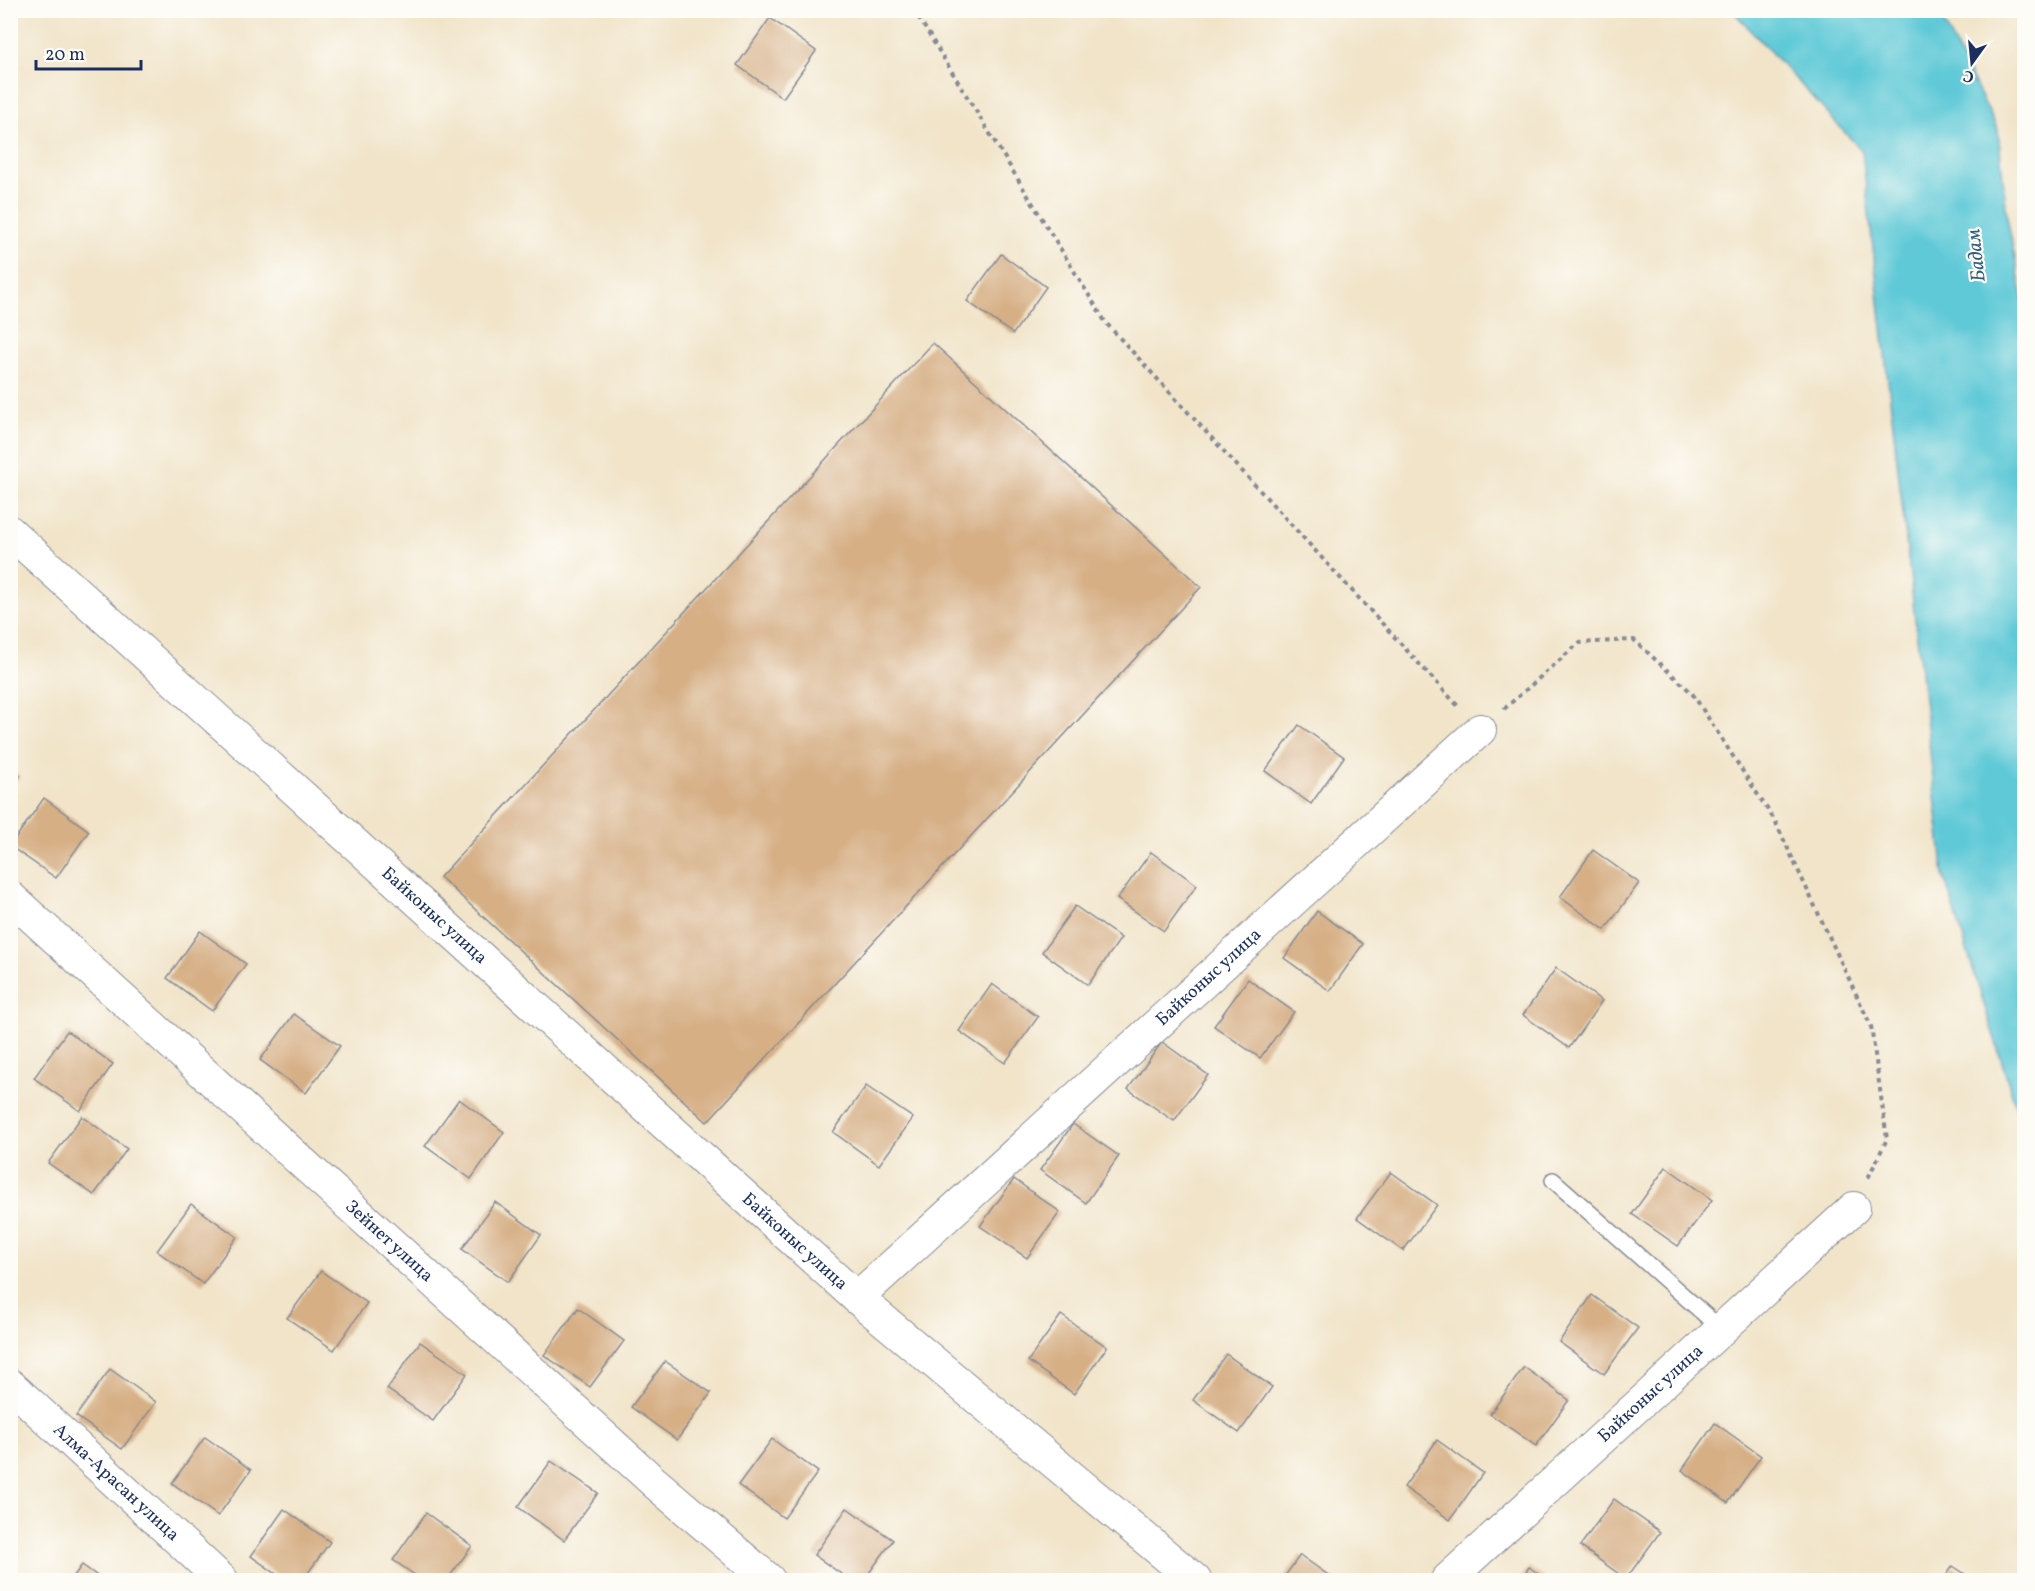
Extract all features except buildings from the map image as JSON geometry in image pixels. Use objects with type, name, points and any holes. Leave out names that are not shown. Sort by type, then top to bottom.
[{"type":"street","name":"Байконыс улица","points":[[10,532],[857,1298],[1195,1581]]},
{"type":"street","name":"Байконыс улица","points":[[857,1298],[1480,730]]},
{"type":"street","name":"Зейнет улица","points":[[10,897],[654,1482],[768,1581]]},
{"type":"street","name":"Байконыс улица","points":[[1447,1581],[1854,1208]]},
{"type":"street","name":"Алма-Арасан улица","points":[[10,1385],[222,1581]]},
{"type":"lane","points":[[1553,1180],[1721,1329]]},
{"type":"path","points":[[914,10],[1106,323],[1480,730],[1579,643],[1634,640],[1692,693],[1775,820],[1871,1026],[1887,1139],[1854,1208]]},
{"type":"water","name":"Бадам","points":[[1733,11],[1938,11],[1998,130],[2007,217],[2024,304],[2024,1133],[1944,876],[1862,151]]}]
